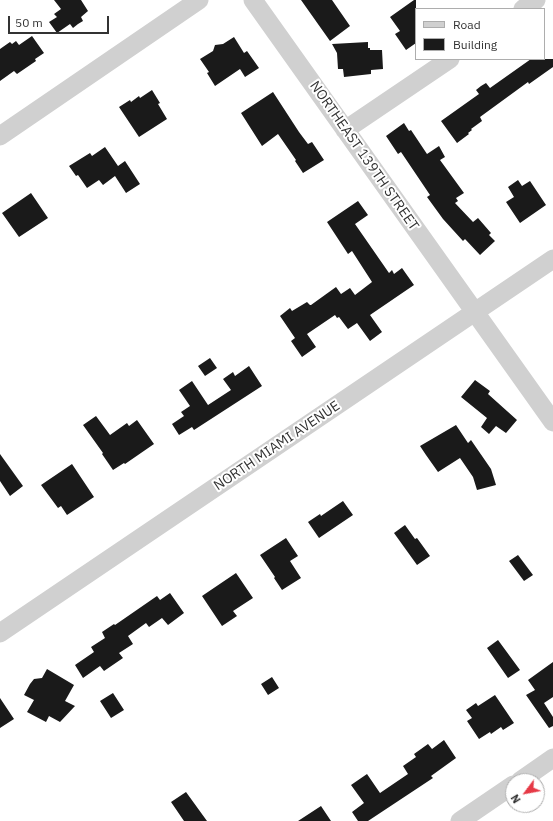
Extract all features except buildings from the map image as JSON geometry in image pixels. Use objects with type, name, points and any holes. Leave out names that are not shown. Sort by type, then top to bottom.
[{"type":"street","points":[[0,136],[199,0]]},
{"type":"street","name":"NORTHEAST 139TH STREET","points":[[253,0],[553,422]]},
{"type":"street","points":[[524,8],[536,0]]},
{"type":"street","points":[[346,130],[449,60]]},
{"type":"street","name":"NORTH MIAMI AVENUE","points":[[0,633],[553,259]]},
{"type":"street","points":[[531,773],[553,758]]},
{"type":"street","points":[[460,821],[505,790]]}]
